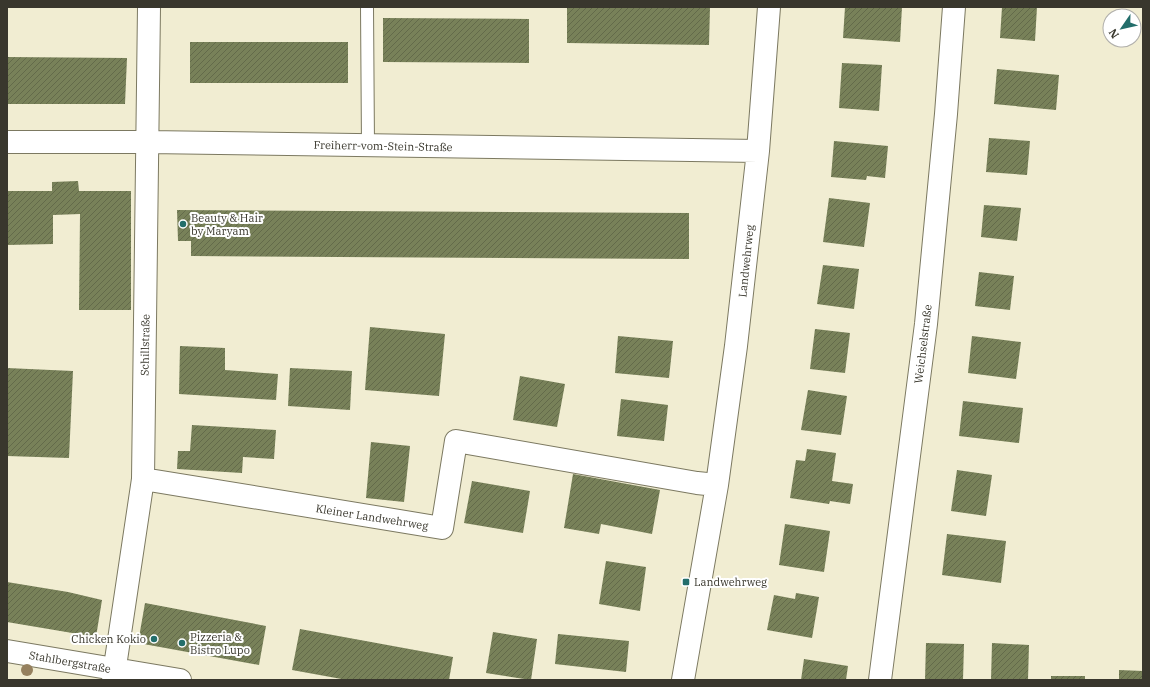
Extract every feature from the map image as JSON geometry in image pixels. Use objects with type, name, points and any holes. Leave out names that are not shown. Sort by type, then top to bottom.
[{"type":"street","name":"Schillstraße","points":[[114,675],[143,479],[149,7]]},
{"type":"street","name":"Landwehrweg","points":[[683,680],[718,485],[736,346],[758,151],[769,7]]},
{"type":"street","name":"Weichselstraße","points":[[880,680],[926,324],[946,114],[954,7]]},
{"type":"street","name":"Freiherr-vom-Stein-Straße","points":[[7,142],[148,142],[758,151]]},
{"type":"street","name":"Kleiner Landwehrweg","points":[[143,479],[442,528],[456,441],[698,483],[718,485]]},
{"type":"street","name":"Stahlbergstraße","points":[[7,651],[114,675],[180,680]]},
{"type":"lane","points":[[367,7],[368,146]]},
{"type":"building","points":[[567,7],[710,7],[709,45],[567,43]]},
{"type":"building","points":[[845,7],[902,7],[900,42],[843,38]]},
{"type":"building","points":[[1002,7],[1037,7],[1035,41],[1000,38]]},
{"type":"building","points":[[383,18],[529,19],[529,63],[383,62]]},
{"type":"building","points":[[190,42],[348,42],[348,83],[190,83]]},
{"type":"building","points":[[7,57],[127,58],[125,104],[7,104]]},
{"type":"building","points":[[842,63],[882,65],[879,111],[839,108]]},
{"type":"building","points":[[997,69],[1059,75],[1056,110],[994,104]]},
{"type":"building","points":[[989,138],[1030,141],[1027,175],[986,172]]},
{"type":"building","points":[[834,141],[888,146],[885,178],[867,176],[866,180],[831,177]]},
{"type":"building","points":[[78,181],[79,191],[131,191],[131,310],[79,310],[80,214],[53,215],[53,244],[7,245],[7,191],[52,191],[52,182]]},
{"type":"building","points":[[829,198],[870,203],[864,247],[823,242]]},
{"type":"building","points":[[984,205],[1021,208],[1017,241],[981,237]]},
{"type":"building","points":[[177,210],[689,213],[689,259],[191,256],[191,241],[178,241]]},
{"type":"building","points":[[823,265],[859,269],[854,309],[817,304]]},
{"type":"building","points":[[979,272],[1014,276],[1010,310],[975,306]]},
{"type":"building","points":[[370,327],[445,334],[439,396],[365,390]]},
{"type":"building","points":[[815,329],[850,333],[845,373],[810,369]]},
{"type":"building","points":[[618,336],[673,341],[669,378],[615,373]]},
{"type":"building","points":[[972,336],[1021,342],[1016,379],[968,373]]},
{"type":"building","points":[[180,346],[225,348],[225,370],[278,374],[276,400],[179,394]]},
{"type":"building","points":[[7,368],[73,371],[69,458],[7,456]]},
{"type":"building","points":[[290,368],[352,371],[350,410],[288,406]]},
{"type":"building","points":[[520,376],[565,384],[557,427],[513,420]]},
{"type":"building","points":[[808,390],[847,396],[841,435],[801,430]]},
{"type":"building","points":[[621,399],[668,405],[664,441],[617,436]]},
{"type":"building","points":[[963,401],[1023,408],[1019,443],[959,436]]},
{"type":"building","points":[[192,425],[276,430],[274,459],[243,457],[242,473],[177,469],[178,451],[190,451]]},
{"type":"building","points":[[371,442],[410,446],[404,502],[366,498]]},
{"type":"building","points":[[807,449],[836,453],[832,481],[853,484],[850,504],[830,501],[829,504],[790,498],[796,460],[805,461]]},
{"type":"building","points":[[957,470],[992,475],[986,516],[951,511]]},
{"type":"building","points":[[573,474],[660,490],[652,534],[601,524],[599,534],[564,528]]},
{"type":"building","points":[[472,481],[530,491],[523,533],[464,523]]},
{"type":"building","points":[[785,524],[830,531],[824,572],[779,565]]},
{"type":"building","points":[[947,534],[1006,541],[1001,583],[942,575]]},
{"type":"building","points":[[606,561],[646,567],[640,611],[599,604]]},
{"type":"building","points":[[7,582],[68,592],[102,600],[96,637],[7,622]]},
{"type":"building","points":[[796,593],[819,597],[812,638],[767,630],[774,595],[795,599]]},
{"type":"building","points":[[145,603],[266,626],[259,665],[138,643]]},
{"type":"building","points":[[300,629],[453,657],[449,680],[347,680],[292,670]]},
{"type":"building","points":[[493,632],[537,639],[531,680],[486,673]]},
{"type":"building","points":[[558,634],[629,641],[626,672],[555,664]]},
{"type":"building","points":[[926,643],[964,644],[963,680],[925,680]]},
{"type":"building","points":[[992,643],[1029,645],[1028,680],[991,680]]},
{"type":"building","points":[[804,659],[848,666],[846,680],[801,680]]},
{"type":"building","points":[[1119,670],[1143,671],[1143,680],[1119,680]]},
{"type":"building","points":[[1051,676],[1085,676],[1085,680],[1051,680]]},
{"type":"place","name":"Beauty & Hair by Maryam","points":[[183,224]]},
{"type":"place","name":"Landwehrweg","points":[[686,582]]},
{"type":"place","name":"Chicken Kokio","points":[[154,639]]},
{"type":"place","name":"Pizzeria & Bistro Lupo","points":[[182,643]]}]
